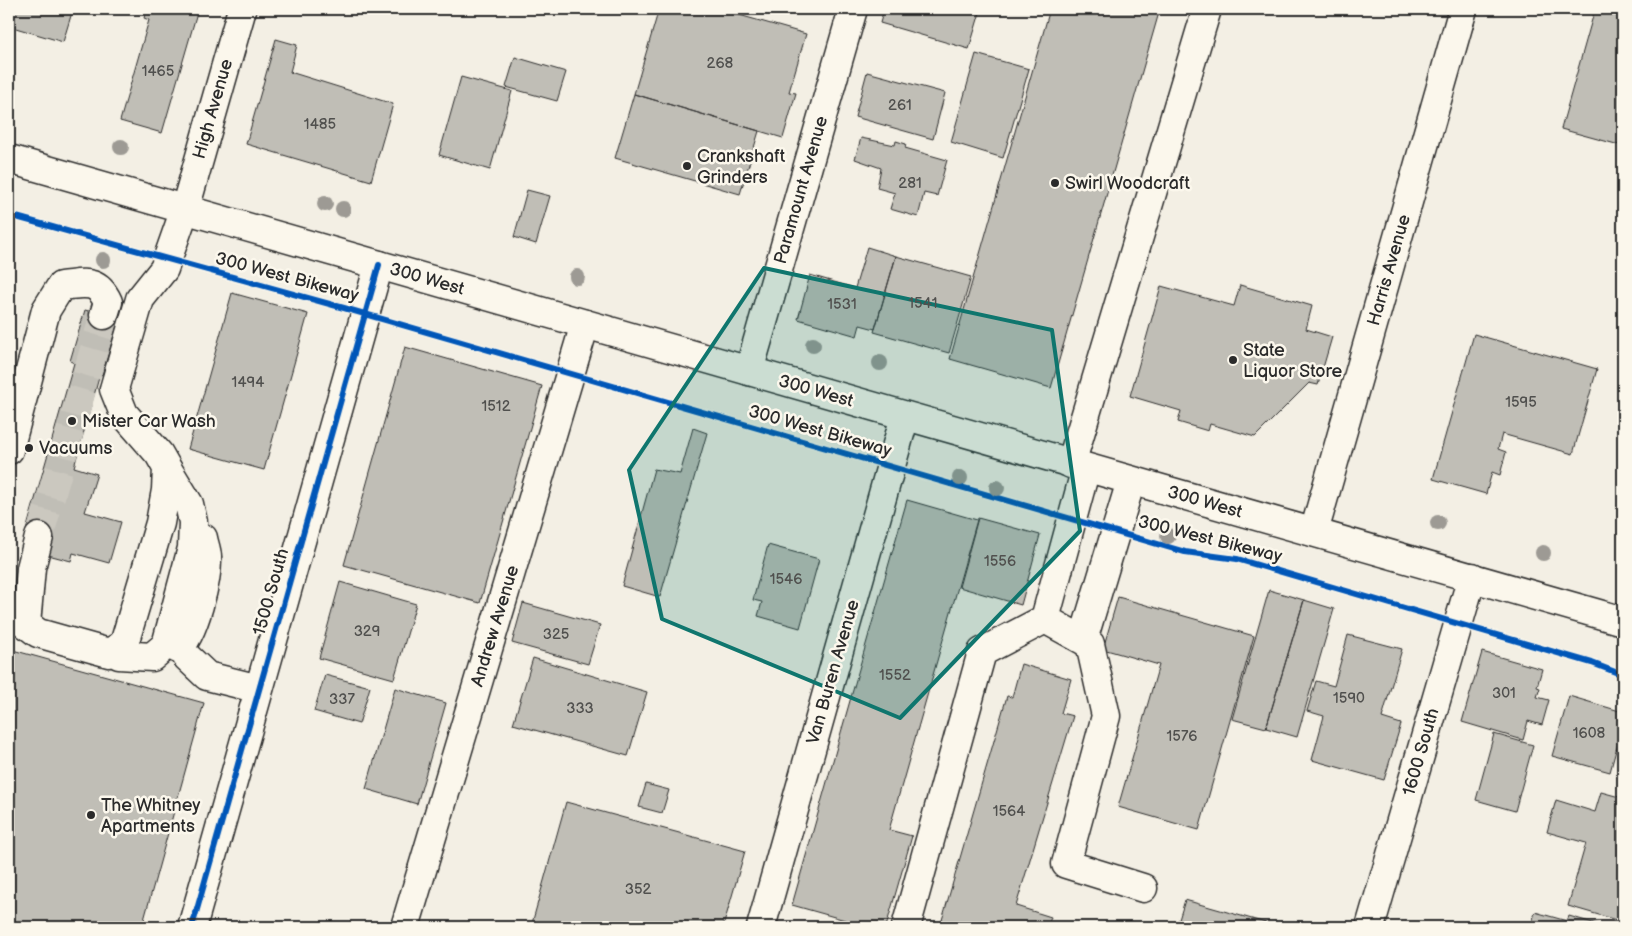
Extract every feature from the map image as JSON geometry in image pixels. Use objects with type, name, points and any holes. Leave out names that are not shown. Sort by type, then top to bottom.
[{"type":"street","name":"High Avenue","points":[[198,530],[189,504],[159,454],[124,414],[114,389],[140,299],[164,269],[185,209],[242,9]]},
{"type":"street","name":"Paramount Avenue","points":[[750,371],[852,9]]},
{"type":"street","points":[[906,927],[982,652],[1044,619],[1078,466],[1207,9]]},
{"type":"street","name":"Harris Avenue","points":[[1314,532],[1463,9]]},
{"type":"street","name":"300 West","points":[[9,159],[1623,621]]},
{"type":"street","name":"1500 South","points":[[192,927],[379,265]]},
{"type":"street","points":[[9,450],[46,310],[61,286],[90,283],[103,290],[108,302],[104,315]]},
{"type":"street","name":"Andrew Avenue","points":[[405,927],[585,324]]},
{"type":"street","name":"Van Buren Avenue","points":[[761,927],[906,416]]},
{"type":"street","points":[[114,654],[137,648],[149,619],[170,547],[174,525],[174,505],[166,468]]},
{"type":"street","points":[[1083,640],[1131,481]]},
{"type":"street","points":[[198,530],[166,645],[170,656],[207,676],[259,689]]},
{"type":"street","points":[[39,537],[31,568],[26,624],[38,633],[114,654],[170,656],[199,652],[214,619],[221,586],[220,564],[198,530]]},
{"type":"street","name":"1600 South","points":[[1370,927],[1472,577]]},
{"type":"street","points":[[1044,619],[1090,644],[1106,716],[1066,864],[1143,888]]},
{"type":"highlighted area","points":[[764,268],[1052,330],[1080,531],[900,718],[662,619],[629,470]]},
{"type":"building","points":[[9,9],[73,9],[63,42],[9,26]]},
{"type":"building","points":[[147,9],[198,9],[162,133],[120,121],[149,20],[144,18]]},
{"type":"building","points":[[659,9],[718,9],[806,34],[789,92],[796,93],[783,138],[634,94]]},
{"type":"building","points":[[884,9],[981,9],[969,49],[880,23]]},
{"type":"building","name":"Swirl Woodcraft","points":[[1050,9],[1160,9],[1051,388],[950,359]]},
{"type":"building","points":[[1595,9],[1623,9],[1623,146],[1561,129]]},
{"type":"building","points":[[276,39],[297,45],[290,72],[393,104],[371,181],[246,144]]},
{"type":"building","points":[[976,54],[1029,69],[1003,158],[951,142]]},
{"type":"building","points":[[515,57],[566,72],[557,101],[506,87]]},
{"type":"building","points":[[867,72],[945,93],[933,139],[855,117]]},
{"type":"building","points":[[461,77],[512,91],[490,170],[439,155]]},
{"type":"building","points":[[634,94],[759,131],[740,194],[615,158]]},
{"type":"building","points":[[861,138],[895,145],[896,141],[906,144],[905,148],[947,160],[937,196],[924,193],[918,217],[890,209],[895,193],[877,188],[881,168],[855,159]]},
{"type":"building","points":[[527,190],[550,196],[536,244],[514,237]]},
{"type":"building","points":[[867,247],[896,256],[875,329],[860,325],[857,336],[798,319],[810,275],[855,288]]},
{"type":"building","points":[[896,256],[971,277],[949,353],[874,332]]},
{"type":"building","name":"State Liquor Store","points":[[1240,285],[1312,306],[1306,329],[1332,337],[1318,385],[1309,383],[1255,437],[1210,424],[1208,431],[1178,422],[1181,411],[1130,396],[1161,286],[1234,306]]},
{"type":"building","points":[[232,293],[308,314],[264,470],[188,449]]},
{"type":"building","name":"Mister Car Wash","points":[[85,310],[119,319],[102,375],[100,374],[74,467],[97,474],[85,512],[121,522],[109,563],[73,553],[71,561],[48,555],[52,540],[25,534],[74,363],[70,361]]},
{"type":"building","points":[[1474,334],[1597,369],[1573,454],[1502,434],[1498,449],[1506,452],[1500,475],[1492,472],[1486,494],[1433,479]]},
{"type":"building","points":[[405,347],[542,386],[480,603],[344,565]]},
{"type":"building","points":[[693,428],[707,433],[660,597],[622,586],[654,469],[680,474]]},
{"type":"building","points":[[907,500],[977,520],[889,830],[912,836],[886,927],[870,927],[792,905]]},
{"type":"building","points":[[978,518],[1040,535],[1021,605],[959,587]]},
{"type":"building","points":[[768,545],[819,559],[800,628],[758,616],[762,602],[753,600]]},
{"type":"building","points":[[340,582],[416,604],[394,679],[319,658]]},
{"type":"building","points":[[1269,590],[1304,600],[1266,728],[1232,719]]},
{"type":"building","points":[[1118,597],[1254,636],[1199,830],[1118,807],[1159,665],[1103,649]]},
{"type":"building","points":[[1304,600],[1334,609],[1297,737],[1266,728]]},
{"type":"building","points":[[523,603],[600,625],[588,664],[512,643]]},
{"type":"building","points":[[1348,635],[1402,649],[1382,718],[1401,724],[1384,780],[1312,760],[1324,716],[1307,711],[1316,681],[1334,686]]},
{"type":"building","name":"The Whitney Apartments","points":[[9,649],[204,703],[142,927],[9,927]]},
{"type":"building","points":[[1482,652],[1542,669],[1537,687],[1540,688],[1537,697],[1549,700],[1542,725],[1528,721],[1523,740],[1462,722]]},
{"type":"building","points":[[533,658],[647,692],[628,756],[513,724]]},
{"type":"building","points":[[1021,664],[1071,679],[1061,713],[1073,716],[1016,906],[1051,917],[1049,923],[1064,927],[940,927],[1007,696],[1012,697]]},
{"type":"building","points":[[325,675],[370,687],[359,724],[314,711]]},
{"type":"building","points":[[395,688],[446,703],[417,804],[366,789]]},
{"type":"building","points":[[1569,696],[1623,712],[1623,725],[1610,772],[1552,756]]},
{"type":"building","points":[[1494,734],[1533,745],[1515,811],[1476,800]]},
{"type":"building","points":[[646,784],[669,790],[662,813],[639,807]]},
{"type":"building","points":[[1601,792],[1623,798],[1623,922],[1568,906],[1586,843],[1547,832],[1556,800],[1595,812]]},
{"type":"building","points":[[566,802],[745,851],[723,927],[531,927]]},
{"type":"building","points":[[1185,900],[1280,927],[1174,927],[1178,923]]},
{"type":"building","points":[[1535,912],[1567,921],[1569,916],[1607,927],[1531,927]]},
{"type":"tunnel","points":[[39,537],[104,315]]},
{"type":"cycle path","name":"300 West Bikeway","points":[[9,215],[344,308],[1185,552],[1237,559],[1592,663],[1623,675]]},
{"type":"cycle path","points":[[192,927],[379,265]]},
{"type":"place","name":"Crankshaft Grinders","points":[[687,166]]},
{"type":"place","name":"Swirl Woodcraft","points":[[1055,183]]},
{"type":"place","name":"State Liquor Store","points":[[1233,360]]},
{"type":"place","name":"Mister Car Wash","points":[[72,421]]},
{"type":"place","name":"Vacuums","points":[[29,448]]},
{"type":"place","name":"The Whitney Apartments","points":[[91,815]]}]
